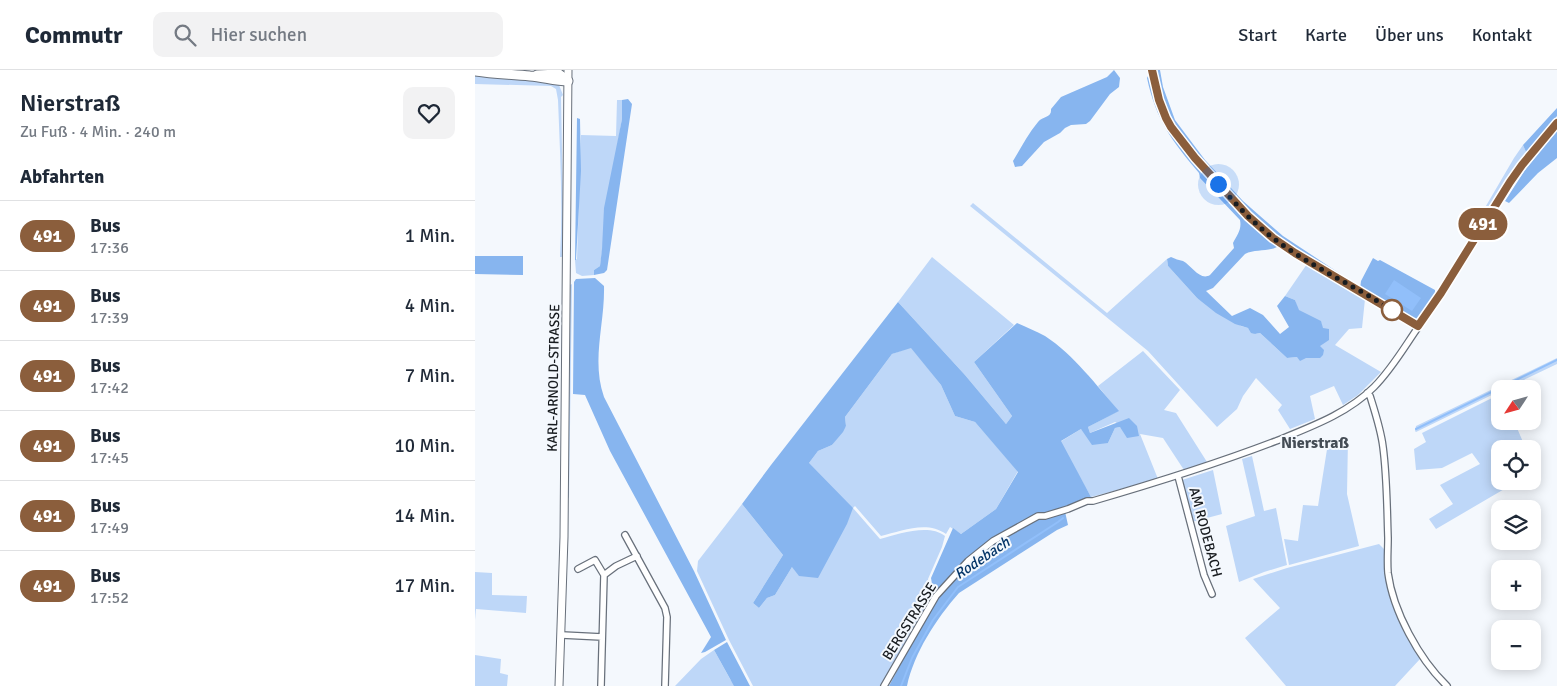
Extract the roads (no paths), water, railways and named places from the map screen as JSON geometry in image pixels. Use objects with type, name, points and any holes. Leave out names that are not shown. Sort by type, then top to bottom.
[{"type":"highway","points":[[475,71],[568,81]]},
{"type":"highway","points":[[532,76],[550,72],[559,74],[568,81]]},
{"type":"main road","name":"KARL-ARNOLD-STRASSE","points":[[559,686],[562,635],[569,70]]},
{"type":"street","points":[[1152,70],[1159,100],[1171,127],[1195,158],[1248,216],[1273,238],[1295,253],[1418,326]]},
{"type":"street","name":"AM RODEBACH","points":[[1087,501],[1093,501],[1178,476],[1238,456],[1330,418],[1367,393],[1392,366],[1441,293],[1510,182],[1539,143],[1557,123]]},
{"type":"street","points":[[1367,393],[1378,423],[1383,446],[1386,477],[1387,560],[1391,584],[1398,608],[1419,653],[1428,666],[1447,686]]},
{"type":"street","name":"AM RODEBACH","points":[[1178,476],[1204,575],[1212,594]]},
{"type":"street","name":"BERGSTRASSE","points":[[884,686],[936,596],[968,561],[993,541],[1038,516],[1045,516],[1068,509],[1087,501]]},
{"type":"street","points":[[625,535],[665,608],[667,619],[665,686]]},
{"type":"street","points":[[604,575],[616,566],[637,556]]},
{"type":"street","points":[[578,569],[595,560],[604,575],[601,686]]},
{"type":"street","points":[[562,635],[602,637]]},
{"type":"waterway","name":"Rodebach","points":[[1416,429],[1557,360]]},
{"type":"waterway","name":"Rodebach","points":[[901,686],[912,658],[933,620],[958,587],[1063,518]]},
{"type":"district","name":"Nierstraß","points":[[1315,442]]}]
